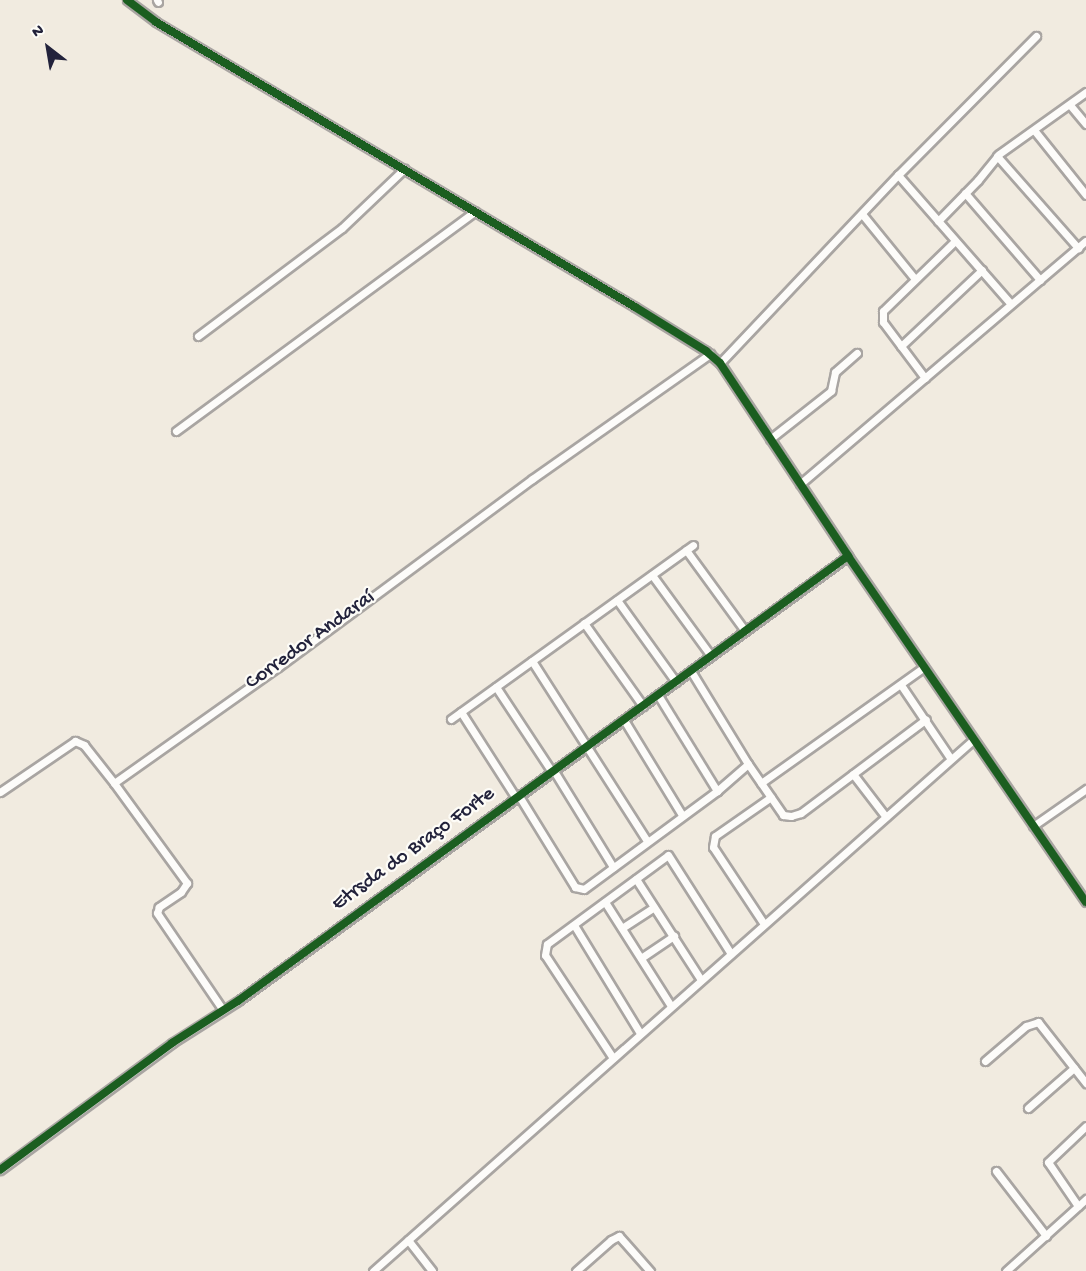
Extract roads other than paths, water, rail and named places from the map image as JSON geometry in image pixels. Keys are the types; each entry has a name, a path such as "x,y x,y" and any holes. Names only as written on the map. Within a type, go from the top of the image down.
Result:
{"street":[{"path":"127,0 156,22 475,211 710,354 720,363 848,556 1086,902"},
{"path":"720,363 898,175 1036,36"},
{"path":"938,221 997,156 1086,92"},
{"path":"1070,105 1086,124"},
{"path":"1034,130 1086,195"},
{"path":"800,484 1011,304 1083,246 997,156"},
{"path":"198,336 342,228 404,170"},
{"path":"898,175 1011,304"},
{"path":"965,193 1040,280"},
{"path":"176,431 475,211"},
{"path":"862,214 915,279"},
{"path":"925,378 883,322 883,311 955,241"},
{"path":"901,346 982,270"},
{"path":"770,439 831,391 836,372 857,353"},
{"name":"Corredor Andaraí","path":"114,783 710,354"},
{"path":"451,719 693,545"},
{"path":"686,550 745,632"},
{"name":"Etrsda do Braço Forte","path":"0,1170 172,1043 223,1010 848,556"},
{"path":"652,575 711,656"},
{"path":"617,600 676,682"},
{"path":"584,623 642,706"},
{"path":"532,661 647,841"},
{"path":"761,783 924,667"},
{"path":"691,671 748,764 783,815 791,816 801,813 926,719"},
{"path":"901,685 951,759"},
{"path":"496,687 553,771 613,867"},
{"path":"658,695 717,791"},
{"path":"461,712 575,886 584,889 717,791 748,764"},
{"path":"624,720 682,815"},
{"path":"373,1271 381,1268 408,1240 612,1058 973,740"},
{"path":"0,792 75,741 84,745 187,883 181,892 159,907 157,913 223,1010"},
{"path":"853,774 885,817"},
{"path":"1034,826 1086,789"},
{"path":"764,924 713,847 715,836 771,796"},
{"path":"612,1058 545,955 548,945 668,855 731,954"},
{"path":"636,879 701,980"},
{"path":"605,902 672,1006"},
{"path":"622,928 654,907"},
{"path":"574,925 640,1034"},
{"path":"640,958 674,936"},
{"path":"985,1061 1035,1021 1046,1029 1086,1083"},
{"path":"1028,1108 1074,1068"},
{"path":"1006,1271 1083,1204 1048,1162 1086,1126"},
{"path":"996,1171 1046,1236"},
{"path":"576,1271 616,1236 622,1238 648,1270"},
{"path":"408,1240 432,1271"}]}
